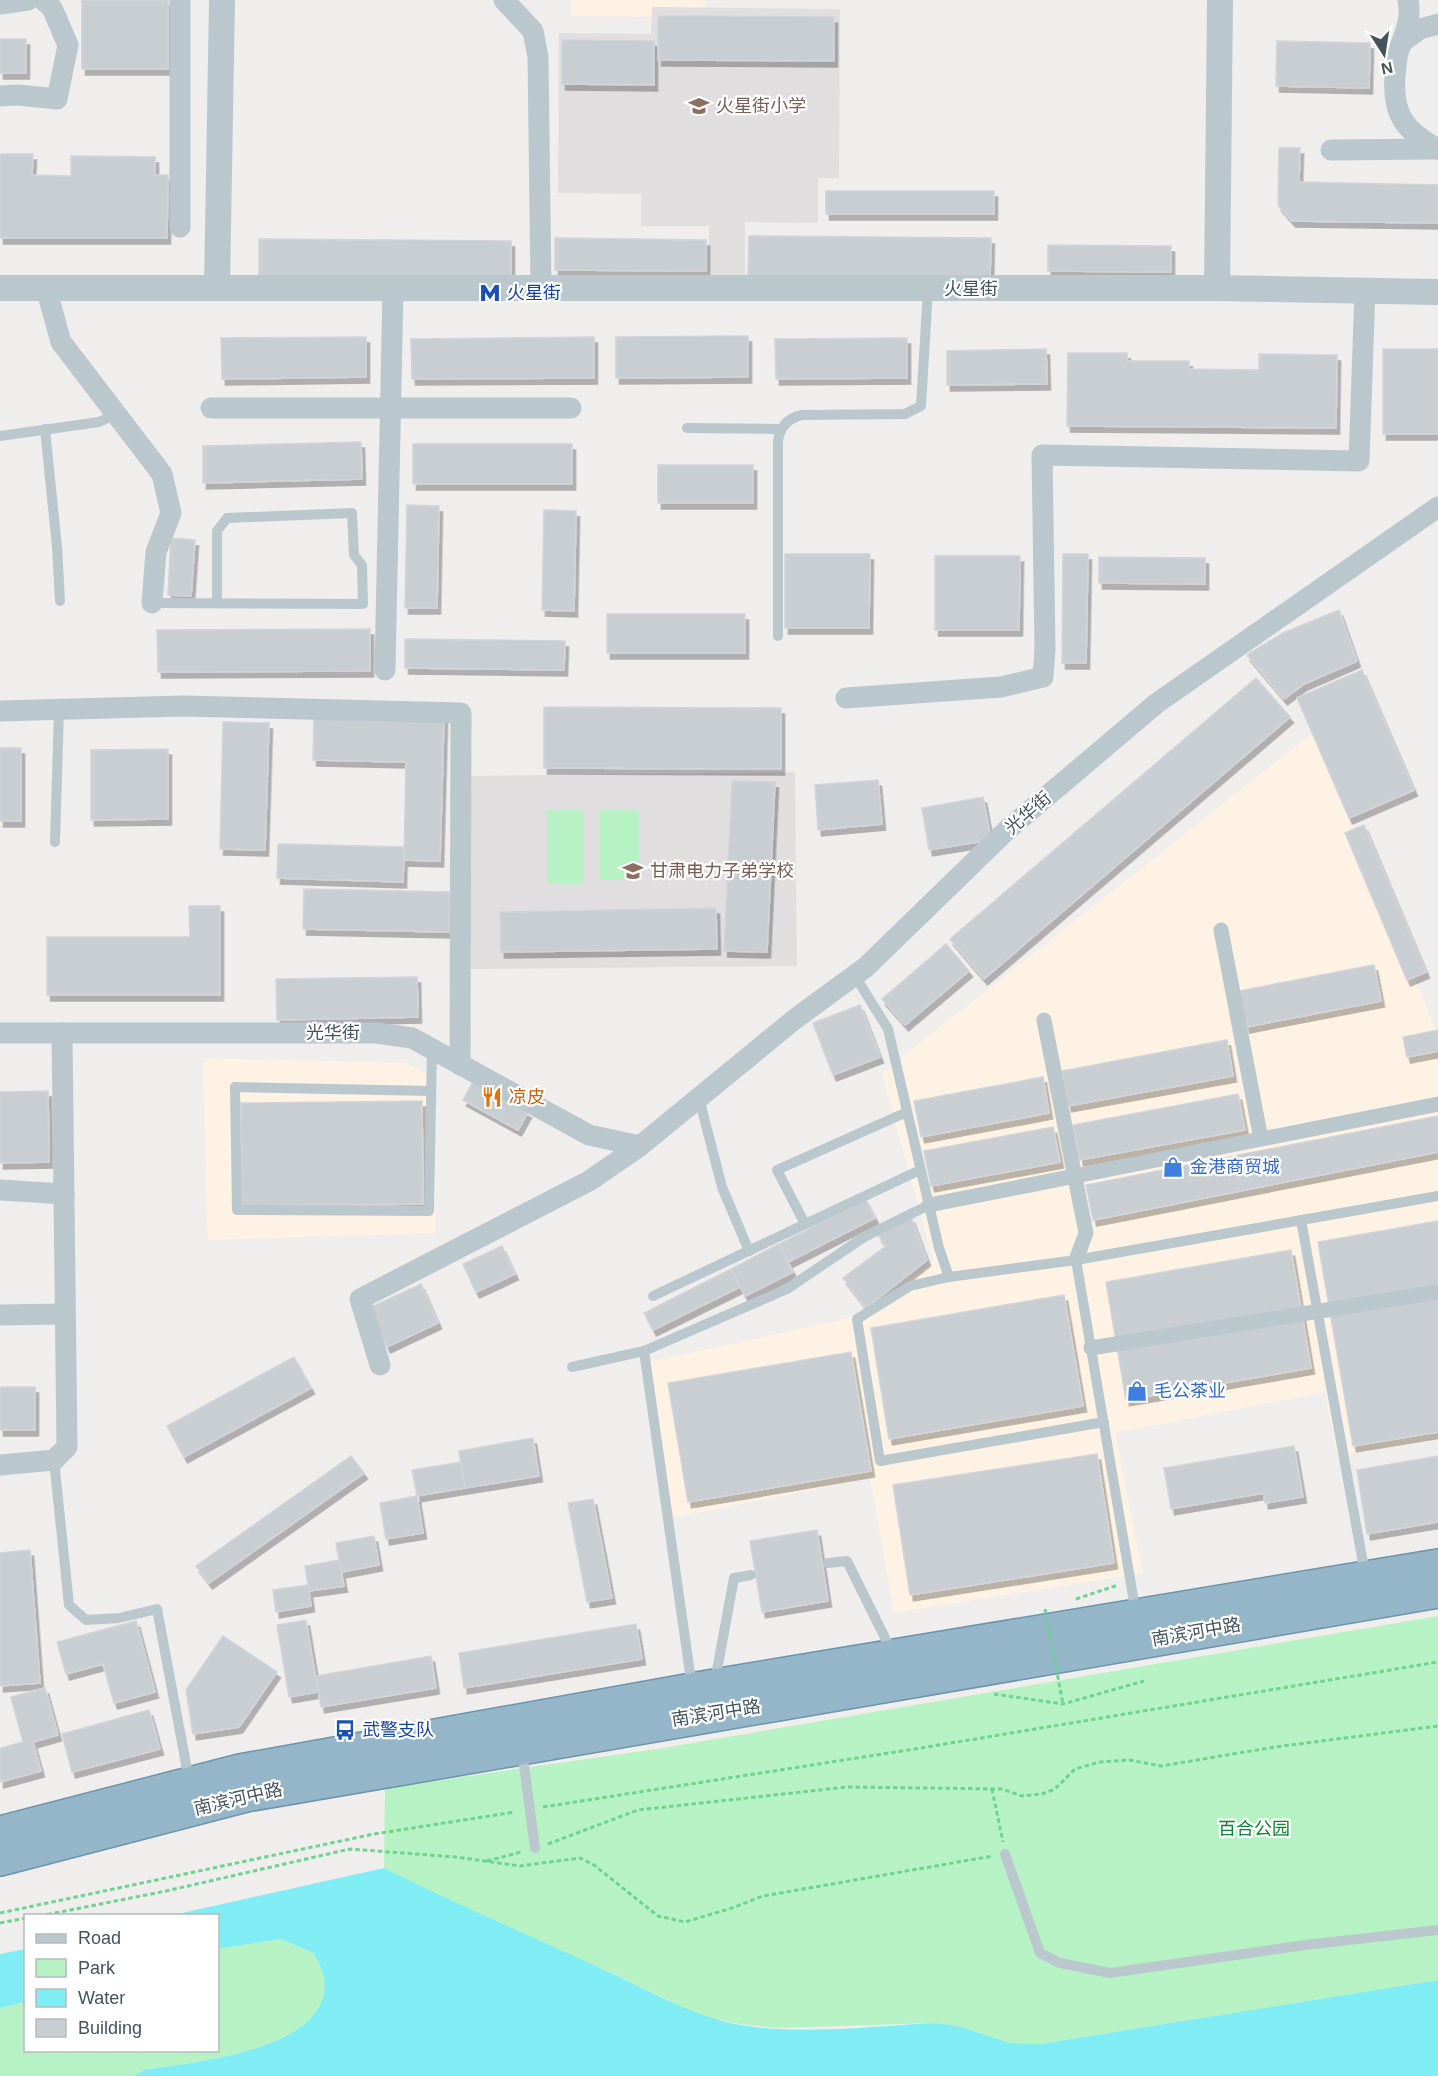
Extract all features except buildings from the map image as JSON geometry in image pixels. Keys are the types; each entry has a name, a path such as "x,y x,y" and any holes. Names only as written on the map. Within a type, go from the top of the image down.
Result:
{"highway":[{"name":"南滨河中路","path":"0,1859 246,1795 522,1747 710,1698 895,1658 1438,1566"},
{"name":"南滨河中路","path":"0,1833 240,1770 1438,1591"}],"street":[{"path":"0,4 28,0"},
{"path":"0,96 57,99 68,45 52,8 43,0"},
{"path":"180,0 180,226"},
{"path":"218,288 222,0"},
{"path":"504,0 533,31 538,57 541,290"},
{"path":"1217,288 1220,0"},
{"path":"1408,0 1411,14 1397,56 1395,103 1400,118 1409,130 1438,149"},
{"path":"1402,42 1420,29 1438,24"},
{"path":"1331,150 1438,149"},
{"name":"火星街","path":"0,288 541,290 1217,288 1438,292"},
{"path":"46,288 61,342 162,474 171,513 156,552 152,603"},
{"path":"385,670 393,289"},
{"path":"846,698 1001,687 1043,677 1045,650 1042,455 1359,461 1365,289"},
{"path":"211,408 571,408"},
{"name":"光华街","path":"380,1365 360,1299 589,1181 640,1146 795,1019 855,976 1006,830 1157,703 1438,507"},
{"path":"0,711 182,706 461,713 460,1065"},
{"path":"1221,930 1261,1139"},
{"path":"1044,1020 1086,1233 1076,1260"},
{"name":"光华街","path":"0,1033 376,1033 412,1038 589,1135 640,1146"},
{"path":"0,1465 54,1460 67,1447 63,1033"},
{"path":"929,1205 1438,1104"},
{"path":"0,1190 64,1194"},
{"path":"1091,1348 1438,1292"},
{"path":"0,1315 66,1314"}],"lane":[{"path":"778,636 778,441 781,429 790,420 802,415 905,414 921,406 928,289"},
{"path":"0,435 99,422 116,414"},
{"path":"45,429 60,601"},
{"path":"687,429 781,429"},
{"path":"152,603 363,604 362,565 354,555 352,513 227,518 217,531 217,603"},
{"path":"55,842 59,710"},
{"path":"855,976 888,1029 939,1248 949,1277"},
{"path":"431,1092 235,1087 237,1210 429,1211 432,1049"},
{"path":"699,1098 722,1187 749,1251"},
{"path":"805,1224 777,1170 907,1112"},
{"path":"653,1296 920,1170"},
{"path":"1104,1422 880,1461 857,1319 910,1286 949,1277 1076,1260 1438,1196"},
{"path":"572,1367 644,1351 787,1289 864,1237 929,1205"},
{"path":"1301,1220 1366,1578"},
{"path":"1076,1260 1137,1617"},
{"path":"644,1351 710,1698"},
{"path":"54,1460 69,1605 86,1620 119,1618 157,1609 190,1783"},
{"path":"828,1563 847,1561 895,1658"},
{"path":"710,1698 734,1578 751,1575"},
{"path":"522,1747 535,1848"},
{"path":"1005,1854 1040,1953 1060,1963 1110,1973 1305,1945 1438,1930"}],"path":[{"path":"1066,1602 1130,1581"},
{"path":"1056,1606 1045,1609 1063,1704"},
{"path":"0,1913 374,1834 921,1748 1438,1662"},
{"path":"992,1694 1063,1704 1144,1681"},
{"path":"485,1862 558,1842 638,1810 847,1787 993,1789 1022,1796 1042,1794 1055,1789 1075,1769 1100,1762 1129,1760 1161,1766 1275,1747 1438,1726"},
{"path":"50,1914 350,1850 520,1866 580,1858 594,1865 658,1916 685,1922 763,1896 1005,1854 993,1789"},
{"path":"0,1923 24,1918"}],"shaded area":[{"path":"571,0 705,0 705,17 571,16"},
{"name":"火星街小学","path":"652,7 840,9 839,178 818,178 818,223 745,222 745,281 709,281 709,226 641,226 641,194 558,193 559,33 651,34"},
{"name":"金港商贸城","path":"1315,731 1438,1036 1438,1440 1337,1456 1325,1392 1115,1433 1143,1573 894,1613 870,1478 662,1520 650,1362 867,1314 933,1261 882,1073"},
{"name":"甘肃电力子弟学校","path":"795,772 797,966 470,969 469,776"},
{"path":"203,1058 406,1063 436,1079 435,1233 208,1240"}],"green space":[{"path":"547,810 584,810 584,883 547,883"},
{"path":"600,810 639,810 639,880 600,880"},
{"name":"百合公园","path":"1438,1616 1438,1980 1040,2044 1010,2043 958,2026 936,2023 779,2028 739,2024 698,2015 614,1974 485,1918 384,1868 385,1788 657,1749"},
{"path":"280,1939 314,1953 324,1978 321,2003 307,2022 284,2037 225,2057 144,2070 133,2076 0,2076 0,2008 24,2002 24,2052 219,2052 219,1949"}],"water":[{"path":"384,1868 689,2010 720,2020 759,2028 809,2030 936,2023 958,2026 1010,2043 1040,2044 1438,1980 1438,2076 133,2076 144,2070 225,2057 256,2048 284,2037 307,2022 321,2003 324,1978 314,1953 280,1939 219,1949 219,1914 177,1914"},
{"path":"24,1949 24,2002 0,2008 0,1954"}],"place":[{"name":"火星街小学","path":"699,106"},
{"name":"火星街","path":"490,293"},
{"name":"甘肃电力子弟学校","path":"633,871"},
{"name":"凉皮","path":"492,1097"},
{"name":"金港商贸城","path":"1173,1167"},
{"name":"毛公茶业","path":"1137,1391"},
{"name":"武警支队","path":"345,1730"}]}
